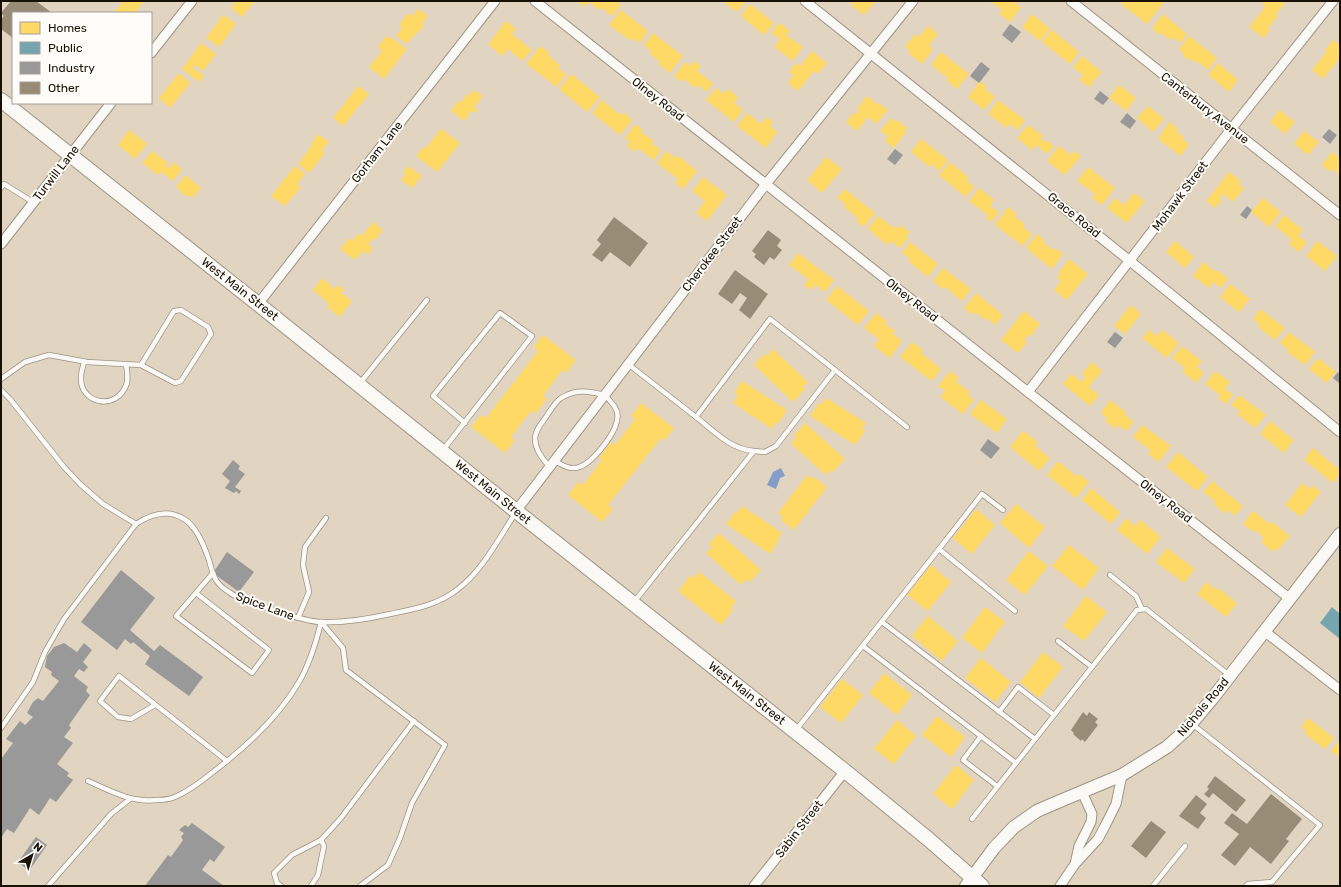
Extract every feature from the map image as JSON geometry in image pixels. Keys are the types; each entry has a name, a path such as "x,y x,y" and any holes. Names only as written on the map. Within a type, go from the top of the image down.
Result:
{"main road":[{"name":"West Main Street","path":"1,100 359,384 516,511 845,771 928,838 974,883"}],"street":[{"path":"152,52 192,1"},
{"name":"Gorham Lane","path":"258,304 495,1"},
{"name":"Olney Road","path":"535,1 1289,598"},
{"name":"Grace Road","path":"805,1 1130,261 1340,432"},
{"name":"Cherokee Street","path":"516,511 766,184 872,54 913,1"},
{"name":"Canterbury Avenue","path":"1070,1 1340,215"},
{"name":"Mohawk Street","path":"1028,392 1232,128 1333,1"},
{"name":"Turwill Lane","path":"1,244 110,104"},
{"name":"Nichols Road","path":"974,883 987,857 1003,838 1020,822 1037,811 1122,775 1167,747 1192,724 1340,534"},
{"path":"1264,631 1340,690"},
{"name":"Sabin Street","path":"754,886 845,771"},
{"path":"1060,886 1075,864 1098,839 1116,804 1122,775"},
{"path":"1075,864 1079,846 1091,822 1092,814 1082,792"}],"lane":[{"path":"1,188 4,184 33,202"},
{"path":"359,384 427,300"},
{"path":"1,379 25,362 49,355 84,362 141,365 175,383 181,382 211,334 208,327 181,310 174,310 141,365"},
{"path":"442,452 532,336 500,312 433,396 464,423"},
{"path":"696,417 770,319 907,427"},
{"path":"84,362 80,378 84,390 93,400 108,402 119,396 127,382 126,364"},
{"path":"628,364 729,443 743,450 765,452 776,446 835,370"},
{"path":"1,390 10,399 64,467 80,484 103,504 136,524 64,619 45,652 33,682 1,728"},
{"path":"585,390 605,395 617,407 618,419 613,432 593,458 581,467 575,468 552,464 543,460 537,450 535,440 537,430 550,410 560,399 573,393 585,390"},
{"path":"633,603 754,451"},
{"path":"795,731 982,494 1002,510"},
{"name":"Spice Lane","path":"136,524 155,514 166,513 184,518 191,524 197,533 213,573 217,581 223,587 235,596 254,604 298,618 321,622 356,620 375,617 424,607 442,600 458,589 480,566 516,511"},
{"path":"298,618 309,592 303,565 305,547 326,518"},
{"path":"939,549 1015,611"},
{"path":"196,593 269,650 252,673 176,616 213,573"},
{"path":"1110,575 1136,596 1142,609"},
{"path":"972,818 1137,610 1146,609 1230,676"},
{"path":"321,622 343,648 346,670 445,745 412,803 400,838 388,865 360,886"},
{"path":"88,781 130,799 156,800 175,797 201,781 227,761 264,728 290,696 308,664 316,645 321,622"},
{"path":"882,622 1034,739"},
{"path":"1058,641 1092,667"},
{"path":"863,646 1016,763"},
{"path":"156,705 131,719 118,717 100,701 119,676 156,705 227,761"},
{"path":"999,712 1018,687 1054,715"},
{"path":"281,886 277,883 274,873 292,855 321,840 341,818 414,721"},
{"path":"1192,724 1320,825 1272,882 1248,884 1246,886"},
{"path":"981,736 963,760 997,786"},
{"path":"48,886 111,814 130,799"},
{"path":"311,886 318,875 324,846 321,840"},
{"path":"1153,886 1185,846"}],"water":[{"path":"781,468 785,476 780,478 776,489 767,485 773,472"}],"building: Homes":[{"path":"123,1 144,1 136,12 115,12"},
{"path":"236,1 255,1 242,17 231,8"},
{"path":"577,1 615,1 621,5 612,16 601,8 599,10 588,2 584,7"},
{"path":"722,1 746,1 737,12"},
{"path":"854,1 876,1 864,15 851,5"},
{"path":"990,1 1013,1 1021,7 1010,22 999,14 1002,10"},
{"path":"1124,1 1164,2 1147,24 1121,4"},
{"path":"1265,1 1282,1 1285,3 1276,14 1278,16 1268,28 1270,30 1264,38 1249,27 1265,7 1262,5"},
{"path":"750,4 774,23 764,35 741,16"},
{"path":"418,9 428,16 418,33 417,32 407,44 396,36 402,28 399,25 408,13 412,16"},
{"path":"621,10 648,31 640,43 633,38 631,41 609,25"},
{"path":"1032,14 1050,29 1040,41 1022,27"},
{"path":"1163,14 1187,34 1180,43 1173,37 1170,40 1161,33 1160,35 1152,28"},
{"path":"223,15 236,24 219,47 206,38"},
{"path":"506,21 516,29 512,34 532,50 522,61 508,49 502,56 488,44"},
{"path":"779,23 790,31 786,35 803,47 793,61 774,47 780,39 771,33"},
{"path":"928,26 938,34 929,46 933,49 922,64 908,53 910,51 905,47 915,34 919,37"},
{"path":"1052,30 1079,52 1070,64 1042,42"},
{"path":"653,33 683,56 670,73 658,64 660,62 650,54 651,51 644,45"},
{"path":"386,36 390,39 391,37 407,49 384,79 369,67 382,51 378,47"},
{"path":"1189,36 1217,58 1208,70 1197,61 1196,63 1189,58 1188,60 1183,56 1184,54 1179,49"},
{"path":"1333,40 1340,45 1340,58 1323,79 1312,70 1327,51 1325,50"},
{"path":"201,43 216,54 203,71 195,65 193,68 204,76 199,82 182,69"},
{"path":"540,46 550,53 548,55 560,65 558,68 566,74 557,87 526,64"},
{"path":"812,51 827,63 818,74 814,71 798,91 788,83 794,75 789,72 796,63 800,66"},
{"path":"941,52 969,74 957,89 946,80 948,78 931,65"},
{"path":"1082,56 1102,72 1089,87 1079,80 1083,75 1073,67"},
{"path":"694,61 701,66 697,71 713,83 707,92 698,85 695,88 684,79 681,82 674,76 685,62 690,66"},
{"path":"1218,63 1238,80 1229,92 1208,75"},
{"path":"179,73 190,83 170,108 159,98"},
{"path":"571,74 600,97 587,112 559,89"},
{"path":"980,81 987,87 985,89 995,97 984,110 968,97"},
{"path":"1119,85 1136,98 1126,111 1109,98"},
{"path":"358,86 369,94 343,126 333,118"},
{"path":"716,88 724,94 728,89 738,97 734,103 743,110 734,122 706,100"},
{"path":"474,90 483,96 474,107 478,110 476,113 472,110 464,121 451,111 458,101 461,102 468,93 470,95"},
{"path":"867,96 888,110 876,124 868,117 857,131 846,122 853,113 855,115 859,111 857,109"},
{"path":"602,100 620,115 623,112 632,120 620,135 592,113"},
{"path":"998,100 1025,120 1018,130 1010,124 1007,128 988,114"},
{"path":"1148,106 1164,119 1153,132 1137,118"},
{"path":"1279,110 1295,122 1285,134 1270,122"},
{"path":"747,113 761,124 767,117 773,122 770,126 777,132 766,148 737,126"},
{"path":"891,118 895,122 897,120 907,128 905,131 906,132 894,148 885,141 888,136 880,131"},
{"path":"1169,122 1178,129 1176,131 1184,137 1182,139 1189,144 1181,156 1158,139"},
{"path":"635,124 643,130 641,132 654,141 652,144 661,150 654,160 638,148 635,152 627,146 630,142 625,138"},
{"path":"1028,125 1043,136 1041,139 1045,142 1047,140 1054,146 1047,154 1036,145 1032,150 1017,138"},
{"path":"441,129 460,143 437,172 416,156 423,147 425,149"},
{"path":"129,130 147,144 135,159 118,145"},
{"path":"1304,131 1319,142 1308,155 1294,144"},
{"path":"318,134 329,142 322,150 325,153 309,173 298,164"},
{"path":"921,139 948,160 939,171 931,164 929,167 911,152"},
{"path":"1059,146 1071,155 1074,151 1081,156 1065,175 1047,161"},
{"path":"152,151 168,163 166,166 169,168 174,162 182,169 173,181 161,172 158,175 142,163"},
{"path":"666,151 675,158 677,155 697,171 683,189 675,183 678,179 657,163"},
{"path":"1332,152 1340,158 1340,175 1332,169 1330,172 1322,165"},
{"path":"826,157 842,169 822,193 807,180"},
{"path":"950,162 968,177 966,180 974,187 966,197 939,175"},
{"path":"295,166 305,174 297,184 301,187 285,206 271,196"},
{"path":"408,166 422,176 412,188 401,180 405,175 403,173"},
{"path":"1088,167 1115,188 1102,205 1092,198 1095,194 1077,181"},
{"path":"1229,172 1241,181 1239,185 1244,188 1233,202 1223,194 1220,198 1222,200 1215,208 1206,201"},
{"path":"185,175 201,188 192,198 189,195 187,197 176,187"},
{"path":"703,177 727,195 707,221 696,213 705,201 692,191"},
{"path":"979,188 994,200 990,206 999,212 992,222 986,218 988,215 969,201"},
{"path":"845,189 875,213 864,227 856,221 858,218 844,207 846,205 837,198"},
{"path":"1134,193 1145,201 1127,223 1107,208 1115,198 1124,205"},
{"path":"1263,198 1281,212 1269,227 1251,212"},
{"path":"1008,207 1017,214 1015,217 1025,224 1023,227 1032,234 1023,246 995,225"},
{"path":"1284,215 1303,230 1298,236 1307,242 1299,252 1289,244 1292,240 1275,226"},
{"path":"878,216 894,228 895,226 897,229 900,225 910,232 906,236 908,238 900,248 891,241 887,245 868,229"},
{"path":"373,222 383,230 375,240 373,239 368,244 373,248 368,255 363,251 355,260 340,249 349,238 352,241 359,233 362,236"},
{"path":"1037,234 1044,240 1043,242 1053,250 1055,248 1063,254 1052,269 1026,248"},
{"path":"1175,241 1194,257 1185,268 1166,252"},
{"path":"1317,241 1337,256 1325,271 1306,256"},
{"path":"910,242 938,264 928,277 908,261 910,259 902,253"},
{"path":"798,253 834,280 825,292 815,285 811,290 804,285 808,279 789,265"},
{"path":"1069,259 1088,274 1067,300 1054,290 1061,281 1057,278 1060,273 1059,272"},
{"path":"1203,262 1216,272 1217,270 1228,279 1221,288 1213,282 1209,288 1193,276"},
{"path":"943,268 971,289 962,301 945,287 943,289 933,281"},
{"path":"322,278 335,289 338,285 344,290 341,293 352,301 340,317 327,307 329,304 313,290"},
{"path":"1230,284 1250,299 1239,312 1220,297"},
{"path":"837,286 869,311 858,325 826,300"},
{"path":"976,293 1003,315 995,325 987,318 985,320 975,312 973,315 964,308"},
{"path":"1131,305 1141,314 1125,334 1114,326"},
{"path":"1260,309 1285,328 1275,340 1258,327 1260,325 1253,319"},
{"path":"1024,311 1040,324 1031,336 1029,335 1024,340 1027,342 1018,353 1001,340"},
{"path":"876,313 887,321 885,324 895,331 893,334 902,341 890,358 874,346 879,339 864,328"},
{"path":"1149,330 1157,336 1162,330 1179,343 1167,358 1142,338"},
{"path":"1289,332 1315,352 1305,365 1287,352 1289,350 1280,343"},
{"path":"543,335 576,360 566,373 562,370 543,396 547,399 535,414 531,411 511,437 515,440 505,453 471,427 481,415 486,418 538,351 534,347"},
{"path":"912,342 923,350 921,353 941,369 932,381 900,357"},
{"path":"1182,346 1202,361 1197,367 1204,373 1196,383 1182,371 1185,368 1172,358"},
{"path":"773,349 808,382 803,387 805,389 793,402 754,365 764,354 767,356"},
{"path":"1318,358 1336,372 1327,383 1309,369"},
{"path":"1092,362 1102,371 1089,387 1099,395 1090,406 1063,384 1071,374 1082,382 1085,377 1082,374"},
{"path":"950,371 959,378 956,382 970,392 968,395 974,400 963,414 940,397 945,391 938,386"},
{"path":"1215,371 1230,382 1225,389 1233,395 1226,404 1218,398 1220,395 1205,384"},
{"path":"742,381 787,410 778,424 776,422 772,429 733,403 738,395 734,393"},
{"path":"1239,395 1266,415 1255,428 1237,414 1240,411 1231,405"},
{"path":"826,398 866,423 862,429 865,431 855,445 810,416 819,403 822,404"},
{"path":"981,400 1007,419 997,433 970,414"},
{"path":"1110,400 1127,413 1125,415 1134,422 1126,431 1118,425 1116,429 1105,421 1107,418 1101,413"},
{"path":"641,403 674,428 664,441 661,438 608,505 613,509 602,522 568,495 578,482 583,485 602,460 599,458 611,442 615,445 635,419 631,416"},
{"path":"1270,421 1294,440 1284,453 1260,434"},
{"path":"805,423 845,459 833,472 831,470 826,475 791,444 796,437 794,435"},
{"path":"1142,425 1171,446 1159,462 1148,454 1151,451 1133,437"},
{"path":"1023,431 1038,442 1035,446 1050,458 1039,471 1010,447"},
{"path":"1313,448 1340,470 1340,474 1333,483 1304,460"},
{"path":"1178,452 1208,477 1197,491 1166,467"},
{"path":"1058,461 1076,476 1079,474 1089,482 1076,498 1047,475"},
{"path":"807,475 813,479 814,477 827,487 794,530 781,520 783,517 778,513"},
{"path":"1212,481 1243,506 1235,516 1228,510 1225,514 1214,504 1215,501 1203,492"},
{"path":"1302,483 1309,489 1312,485 1321,492 1301,517 1285,505"},
{"path":"1091,488 1120,512 1111,524 1082,500"},
{"path":"1016,504 1045,527 1029,548 1000,523"},
{"path":"742,506 782,533 770,554 726,524 735,512 737,513"},
{"path":"976,509 995,525 972,554 953,538"},
{"path":"1253,511 1270,524 1272,522 1290,536 1278,550 1275,548 1273,552 1261,542 1264,538 1255,530 1254,532 1243,524"},
{"path":"1126,518 1135,526 1140,520 1161,537 1147,554 1117,530"},
{"path":"719,533 761,570 750,582 746,579 741,585 706,553 712,547 709,544"},
{"path":"1069,545 1099,568 1083,590 1052,566"},
{"path":"1167,548 1195,569 1184,583 1156,562"},
{"path":"1029,551 1048,566 1025,595 1006,580"},
{"path":"931,565 951,582 928,611 907,595"},
{"path":"699,572 736,601 731,608 733,610 721,625 678,591 691,575 694,578"},
{"path":"1206,582 1216,590 1218,588 1237,603 1226,617 1197,594"},
{"path":"1086,596 1107,612 1084,641 1063,626"},
{"path":"985,607 1005,622 982,653 962,638"},
{"path":"928,616 958,641 942,661 912,636"},
{"path":"1043,652 1063,667 1039,698 1020,682"},
{"path":"981,658 1011,682 995,702 965,678"},
{"path":"884,673 912,695 897,715 869,693"},
{"path":"842,679 863,695 841,723 820,707"},
{"path":"937,716 965,737 951,757 922,735"},
{"path":"1308,718 1334,738 1325,749 1304,733 1306,731 1301,727"},
{"path":"897,720 916,736 894,764 874,749"},
{"path":"1338,742 1340,743 1340,758 1331,751"},
{"path":"956,765 974,780 952,809 933,794"}],"building: Public":[{"path":"1332,607 1340,614 1340,639 1320,623"}],"building: Industry":[{"path":"1010,24 1021,32 1012,43 1002,35"},
{"path":"981,62 990,69 979,83 970,76"},
{"path":"1100,91 1109,98 1103,105 1094,99"},
{"path":"1127,113 1136,121 1130,129 1120,122"},
{"path":"1329,129 1337,135 1330,144 1322,137"},
{"path":"895,149 903,155 895,165 887,159"},
{"path":"1247,206 1252,210 1246,219 1240,215"},
{"path":"1115,332 1123,338 1115,348 1107,342"},
{"path":"1338,372 1340,374 1339,383 1333,378"},
{"path":"988,439 1000,448 991,459 980,450"},
{"path":"233,460 240,466 238,469 245,474 235,487 241,491 239,494 236,491 234,493 225,488 230,481 222,474"},
{"path":"227,552 254,572 239,592 213,573"},
{"path":"121,570 155,598 130,630 154,651 160,645 203,677 189,696 145,664 150,656 133,642 131,644 125,639 117,650 81,622"},
{"path":"64,643 77,652 84,643 92,650 83,662 88,667 84,672 79,669 74,676 88,687 86,691 90,695 69,725 71,728 64,737 73,743 57,764 69,773 67,776 73,780 56,802 50,798 39,815 30,808 14,833 7,829 1,838 1,759 13,743 6,739 20,721 25,725 33,717 27,713 33,702 38,698 43,701 59,681 51,675 52,672 45,667 47,656 54,647"},
{"path":"192,823 225,847 214,862 210,859 202,870 224,886 145,886 168,855 171,857 183,840 181,837 184,833 179,830 185,825 188,827"},
{"path":"36,837 47,845 29,871 18,862"}],"building: Other":[{"path":"11,1 36,1 51,12 12,12 12,37 1,29 1,17 2,18 4,16 1,13"},
{"path":"614,217 648,243 630,267 610,252 602,262 592,255 601,244 597,240"},
{"path":"768,230 781,240 777,246 782,250 774,260 770,257 764,265 754,257 756,254 752,251"},
{"path":"735,270 768,294 750,319 739,310 747,298 740,293 732,304 718,294"},
{"path":"1083,712 1087,716 1089,712 1098,719 1095,722 1098,725 1085,742 1082,739 1081,741 1073,734 1074,733 1071,730"},
{"path":"1215,776 1246,800 1236,812 1213,793 1209,798 1204,794 1209,789 1207,787"},
{"path":"1271,794 1302,819 1286,839 1289,841 1271,864 1250,847 1235,866 1221,855 1239,834 1224,823 1232,813 1247,824"},
{"path":"1196,795 1207,804 1200,813 1206,818 1198,829 1179,816"},
{"path":"1151,821 1166,832 1146,858 1131,846"}]}
